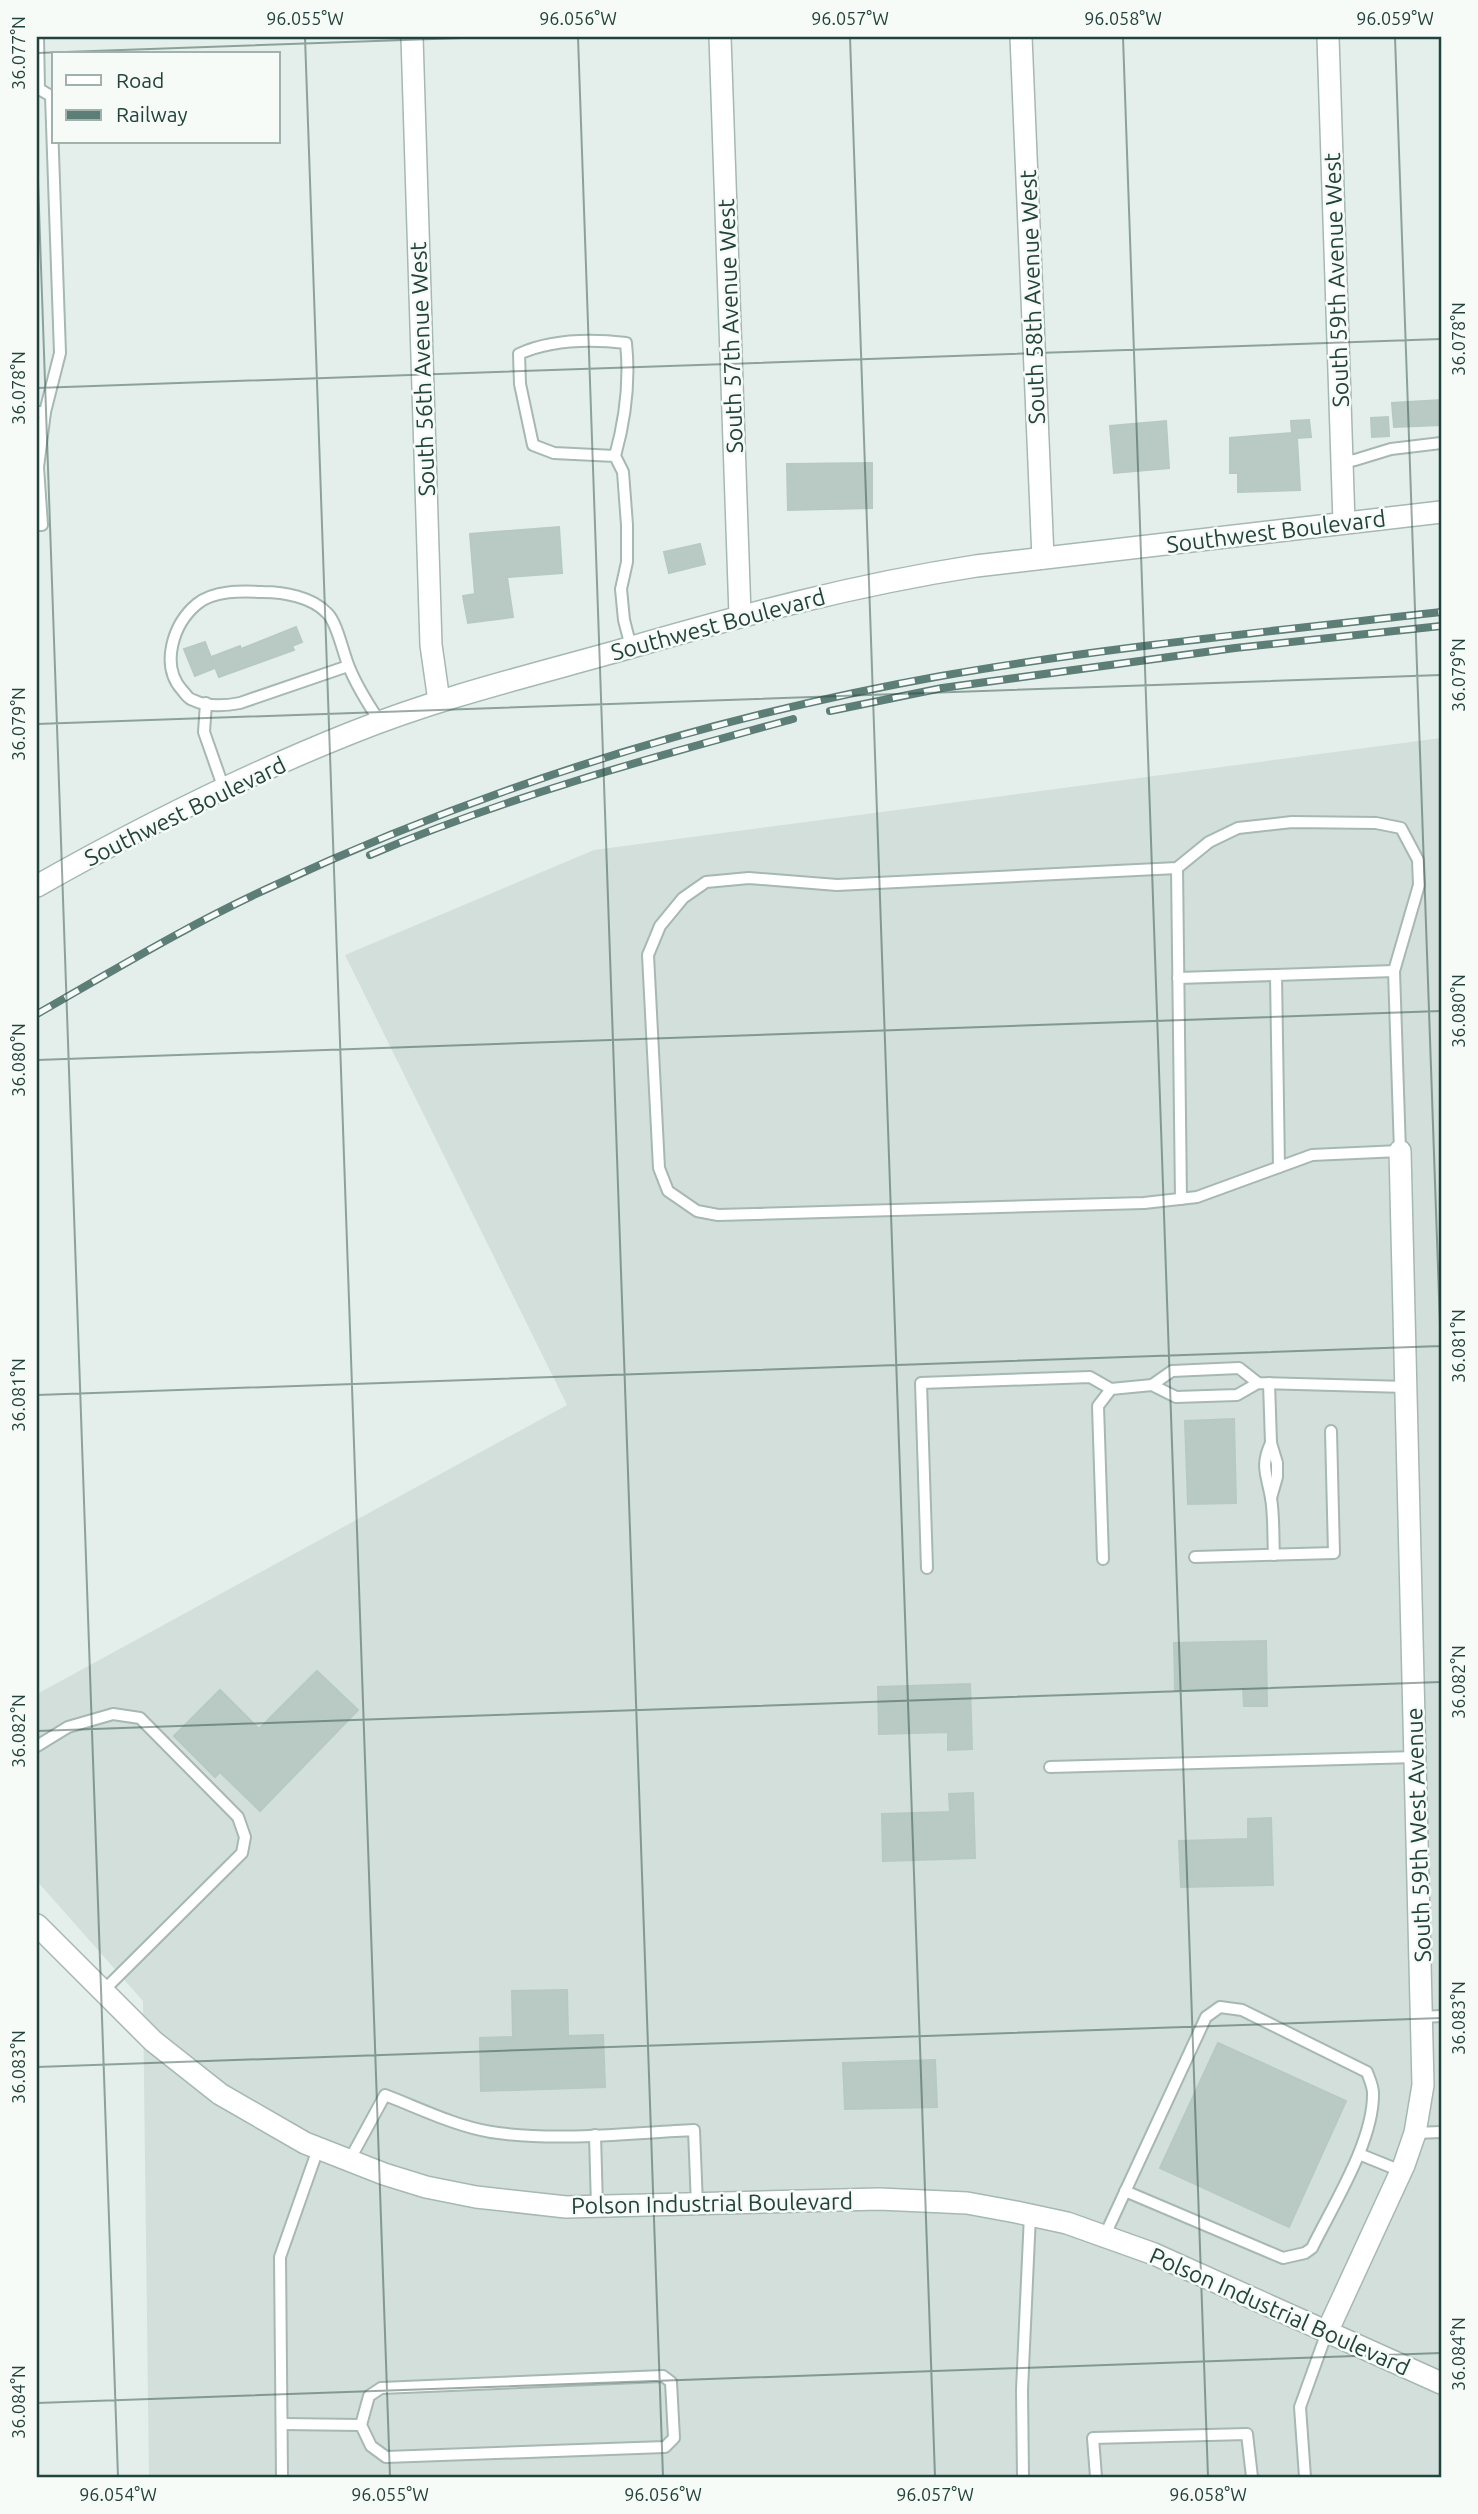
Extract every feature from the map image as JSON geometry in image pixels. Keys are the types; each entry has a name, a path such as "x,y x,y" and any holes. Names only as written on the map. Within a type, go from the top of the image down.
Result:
{"street":[{"name":"South 56th Avenue West","path":"412,37 431,645 439,701"},
{"name":"South 57th Avenue West","path":"720,37 740,615"},
{"name":"South 58th Avenue West","path":"1021,37 1043,558"},
{"name":"South 59th Avenue West","path":"1328,37 1344,523"},
{"name":"Southwest Boulevard","path":"37,886 172,813 306,752 380,722 439,701 740,615 900,578 1043,558 1441,512"},
{"name":"South 59th West Avenue","path":"1327,2332 1401,2171 1415,2133 1432,2016 1416,1758 1400,1151"},
{"name":"Polson Industrial Boulevard","path":"37,1925 153,2041 220,2094 318,2149 349,2162 426,2187 515,2203 597,2207 926,2200 967,2203 1030,2215 1105,2235 1154,2254 1441,2383"}],"lane":[{"path":"38,37 38,89 51,96 52,125"},
{"path":"37,525 42,525 38,467 41,412 60,353 53,144"},
{"path":"615,456 554,453 533,445 520,384 519,354 539,345 602,340 626,343 628,360 623,427 615,456 623,472 628,525 627,562 621,589 624,620 631,647"},
{"path":"1342,462 1391,449 1441,443"},
{"path":"348,666 240,703 223,706 191,700 175,682 171,653 183,621 197,604 215,595 239,591 270,592 309,600 330,614 348,666 380,722"},
{"path":"206,703 204,732 224,789"},
{"path":"1292,822 1376,823 1401,828 1418,860 1419,884 1394,971 1400,1151 1312,1155 1196,1198 1144,1203 718,1216 697,1210 668,1191 659,1168 648,956 660,926 683,898 706,882 749,878 837,885 1177,868 1209,842 1238,828 1292,822"},
{"path":"1177,868 1181,1199"},
{"path":"1178,978 1394,971"},
{"path":"1276,975 1279,1167"},
{"path":"927,1568 921,1383 1090,1377 1111,1389 1152,1385 1172,1371 1202,1368 1239,1367 1263,1383 1270,1443 1264,1457 1265,1477 1271,1498 1274,1555"},
{"path":"1152,1385 1176,1396 1237,1395 1263,1383 1406,1387"},
{"path":"1103,1559 1098,1406 1111,1389"},
{"path":"1195,1557 1334,1553 1331,1431"},
{"path":"37,1746 68,1727 113,1714 140,1718 238,1817 245,1837 242,1853 102,1992"},
{"path":"1050,1767 1416,1758"},
{"path":"1105,2235 1125,2191 1206,2017 1220,2007 1242,2010 1367,2072 1374,2090 1359,2154 1312,2248 1305,2253 1283,2258 1125,2191"},
{"path":"349,2162 385,2095 490,2132 595,2135 694,2130 697,2205"},
{"path":"1415,2133 1441,2132"},
{"path":"595,2135 597,2207"},
{"path":"282,2477 280,2257 318,2149"},
{"path":"1359,2154 1401,2171"},
{"path":"1023,2477 1021,2390 1030,2215"},
{"path":"1305,2477 1300,2407 1327,2332"},
{"path":"663,2376 671,2382 674,2438 665,2447 386,2457 371,2446 361,2425 369,2396 381,2388 663,2376"},
{"path":"282,2424 361,2425"},
{"path":"1096,2477 1093,2438 1247,2434 1252,2477"}],"shaded area":[{"path":"1441,738 1441,2477 149,2477 143,2001 37,1881 37,1694 567,1405 345,955 594,850"}],"building":[{"path":"1441,400 1441,425 1394,427 1392,403"},
{"path":"1388,417 1389,436 1372,437 1371,418"},
{"path":"1309,420 1311,437 1297,438 1300,490 1238,492 1238,473 1230,473 1230,438 1292,433 1291,421"},
{"path":"1166,421 1169,468 1114,473 1110,426"},
{"path":"872,463 872,508 788,510 787,464"},
{"path":"559,527 562,573 507,577 513,617 468,623 463,596 475,594 470,534"},
{"path":"700,544 705,564 669,573 664,552"},
{"path":"296,627 302,642 292,646 294,650 219,677 211,657 240,646 241,649"},
{"path":"205,642 215,668 195,676 184,649"},
{"path":"1234,1419 1236,1503 1188,1504 1185,1421"},
{"path":"1266,1641 1267,1706 1244,1706 1243,1688 1175,1690 1174,1643"},
{"path":"317,1671 358,1710 260,1811 220,1772 215,1777 174,1736 220,1690 259,1729"},
{"path":"970,1684 972,1749 948,1750 948,1732 879,1734 878,1687"},
{"path":"973,1793 975,1858 883,1861 882,1814 950,1812 949,1794"},
{"path":"1271,1818 1273,1885 1181,1887 1179,1841 1248,1839 1248,1819"},
{"path":"567,1990 568,2036 603,2035 605,2087 481,2091 480,2038 513,2037 512,1991"},
{"path":"1218,2043 1346,2101 1289,2227 1160,2168"},
{"path":"935,2060 937,2107 845,2109 843,2063"}],"railway":[{"path":"37,1014 211,916 351,851 516,788 684,735 769,712 941,676 1066,656 1441,612"},
{"path":"830,711 942,688 1235,648 1441,626"},
{"path":"370,855 526,797 793,719"}]}
